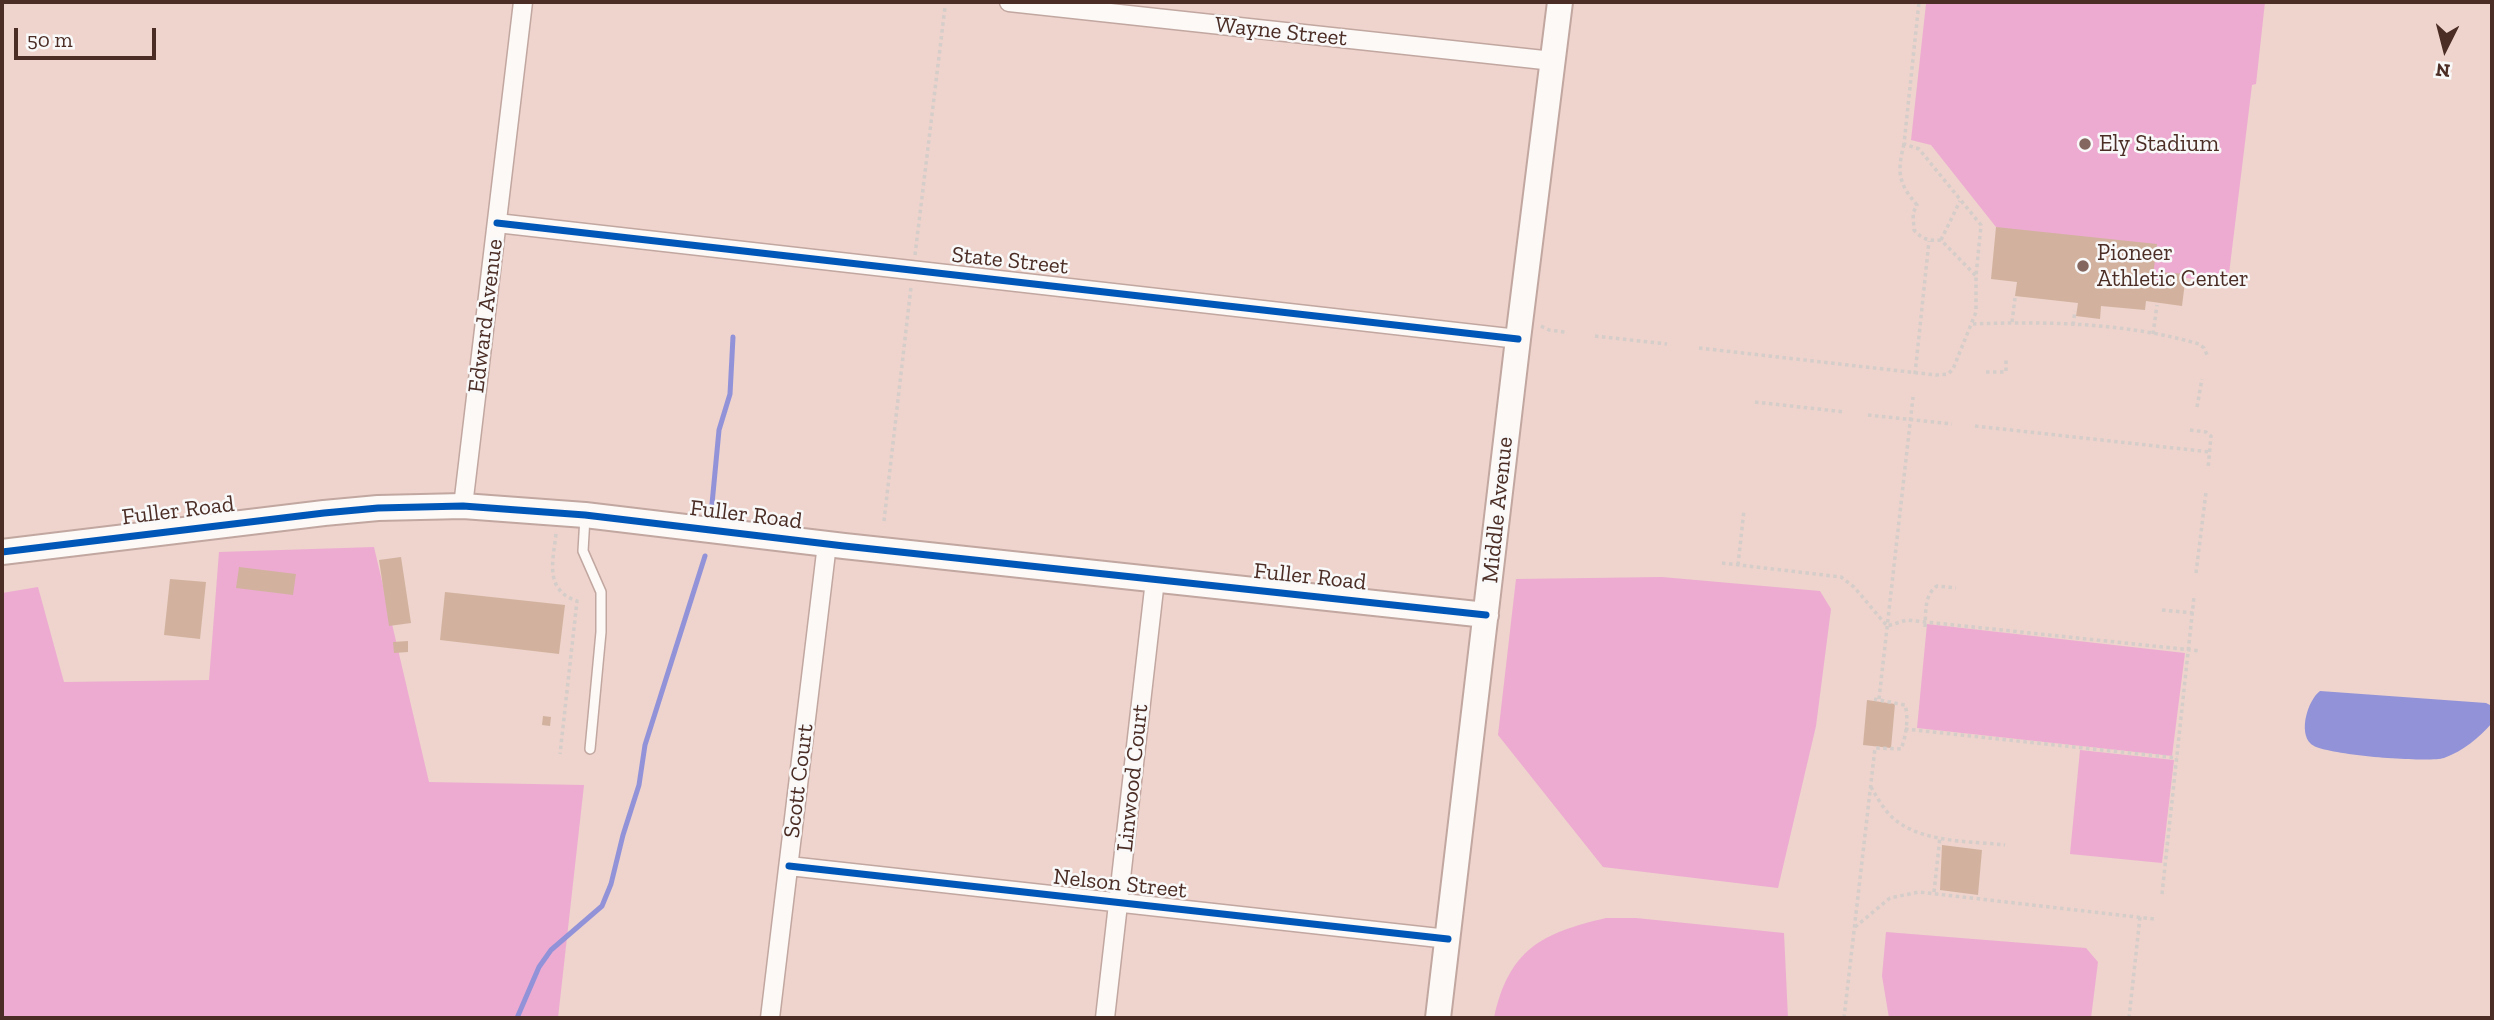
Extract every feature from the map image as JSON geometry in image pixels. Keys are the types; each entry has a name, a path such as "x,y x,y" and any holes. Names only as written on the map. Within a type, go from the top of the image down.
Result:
{"street":[{"name":"Edward Avenue","path":"463,506 523,2"},
{"name":"Wayne Street","path":"1009,2 1553,61"},
{"name":"Middle Avenue","path":"1438,1018 1560,2"},
{"name":"State Street","path":"497,223 1518,339"},
{"name":"Fuller Road","path":"2,552 324,513 378,508 463,506 585,515 827,544 1486,615"},
{"name":"Scott Court","path":"770,1018 827,544"},
{"name":"Linwood Court","path":"1105,1018 1155,580"},
{"name":"Nelson Street","path":"789,866 1448,939"}],"lane":[{"path":"585,515 583,551 601,592 601,632 590,749"}],"path":[{"path":"1919,2 1899,173 1903,185 1917,205 1913,213 1914,230 1929,241 1941,240"},
{"path":"915,257 945,7"},
{"path":"1699,348 1915,373 1942,375 1954,369 1975,319 1981,225 1919,149 1904,144"},
{"path":"1941,240 1961,200"},
{"path":"1941,240 1976,276"},
{"path":"1915,373 1929,241"},
{"path":"884,522 912,282"},
{"path":"2012,322 2015,298"},
{"path":"2153,334 2157,305"},
{"path":"2073,325 2075,311"},
{"path":"1538,322 1549,330 1565,332"},
{"path":"1973,324 2012,322 2073,325 2153,334 2199,344 2207,355"},
{"path":"1595,336 1667,344"},
{"path":"1986,372 2006,372 2006,357"},
{"path":"2197,407 2202,379"},
{"path":"1844,1018 1875,748 1901,749 1905,729 1905,705 1877,699 1913,397"},
{"path":"1755,402 1845,412"},
{"path":"1868,415 1952,424"},
{"path":"1975,426 2210,452"},
{"path":"2190,430 2206,432 2211,436 2208,469"},
{"path":"2196,573 2206,492"},
{"path":"1738,565 1744,510"},
{"path":"556,534 552,570 554,582 567,598 577,601 560,754"},
{"path":"1722,563 1841,577 1861,595 1887,626"},
{"path":"1925,625 1928,595 1932,589 1937,586 1956,587"},
{"path":"2162,894 2194,597"},
{"path":"2162,610 2193,613"},
{"path":"1887,626 1908,620 1925,625 2202,652"},
{"path":"1905,729 2177,758"},
{"path":"1870,787 1897,822 1928,836 2005,845"},
{"path":"1934,892 1940,837"},
{"path":"1854,927 1890,898 1934,892 2154,919"},
{"path":"2129,1018 2140,917"}],"shaded area":[{"name":"Ely Stadium","path":"1924,2 2265,2 2228,282 2186,278 2161,272 2159,286 1996,227 1931,145 1911,140 1926,4"},
{"path":"374,547 429,782 584,785 558,1018 2,1018 2,593 38,587 64,682 209,680 219,552"},
{"path":"1662,577 1820,591 1831,609 1816,726 1778,888 1603,867 1498,735 1516,579"},
{"path":"1927,624 2185,653 2172,756 1917,728"},
{"path":"2080,750 2174,760 2162,863 2070,854"},
{"path":"1606,918 1636,918 1784,933 1788,1018 1494,1018 1509,975 1519,960 1532,948 1564,930"},
{"path":"1886,932 2086,948 2098,962 2091,1018 1889,1018 1882,976"}],"water":[{"path":"2320,691 2486,703 2492,706 2492,723 2470,744 2444,758 2398,759 2334,752 2311,744 2305,732 2308,709"}],"building":[{"path":"1996,227 2157,244 2152,284 2159,286 2161,272 2186,274 2182,306 2146,301 2145,310 2101,306 2100,319 2076,316 2078,303 2015,296 2017,282 1991,279"},
{"path":"401,557 411,623 389,626 379,560"},
{"path":"239,567 296,574 293,595 236,588"},
{"path":"170,579 206,582 200,639 164,635"},
{"path":"445,592 565,605 559,654 440,640"},
{"path":"408,641 408,652 394,653 393,642"},
{"path":"1867,700 1895,704 1891,748 1863,745"},
{"path":"543,716 551,717 550,726 542,725"},
{"path":"1942,845 1982,850 1978,895 1940,890"}],"waterway":[{"path":"712,504 719,430 730,394 733,337"},
{"path":"517,1018 539,967 551,950 602,906 611,884 639,785 645,745 705,556"}],"cycle path":[{"path":"497,223 1518,339"},
{"path":"2,552 324,513 378,508 463,506 585,515 844,546 1486,615"},
{"path":"789,866 1448,939"}],"place":[{"name":"Ely Stadium","path":"2085,144"},
{"name":"Pioneer Athletic Center","path":"2083,266"}]}
